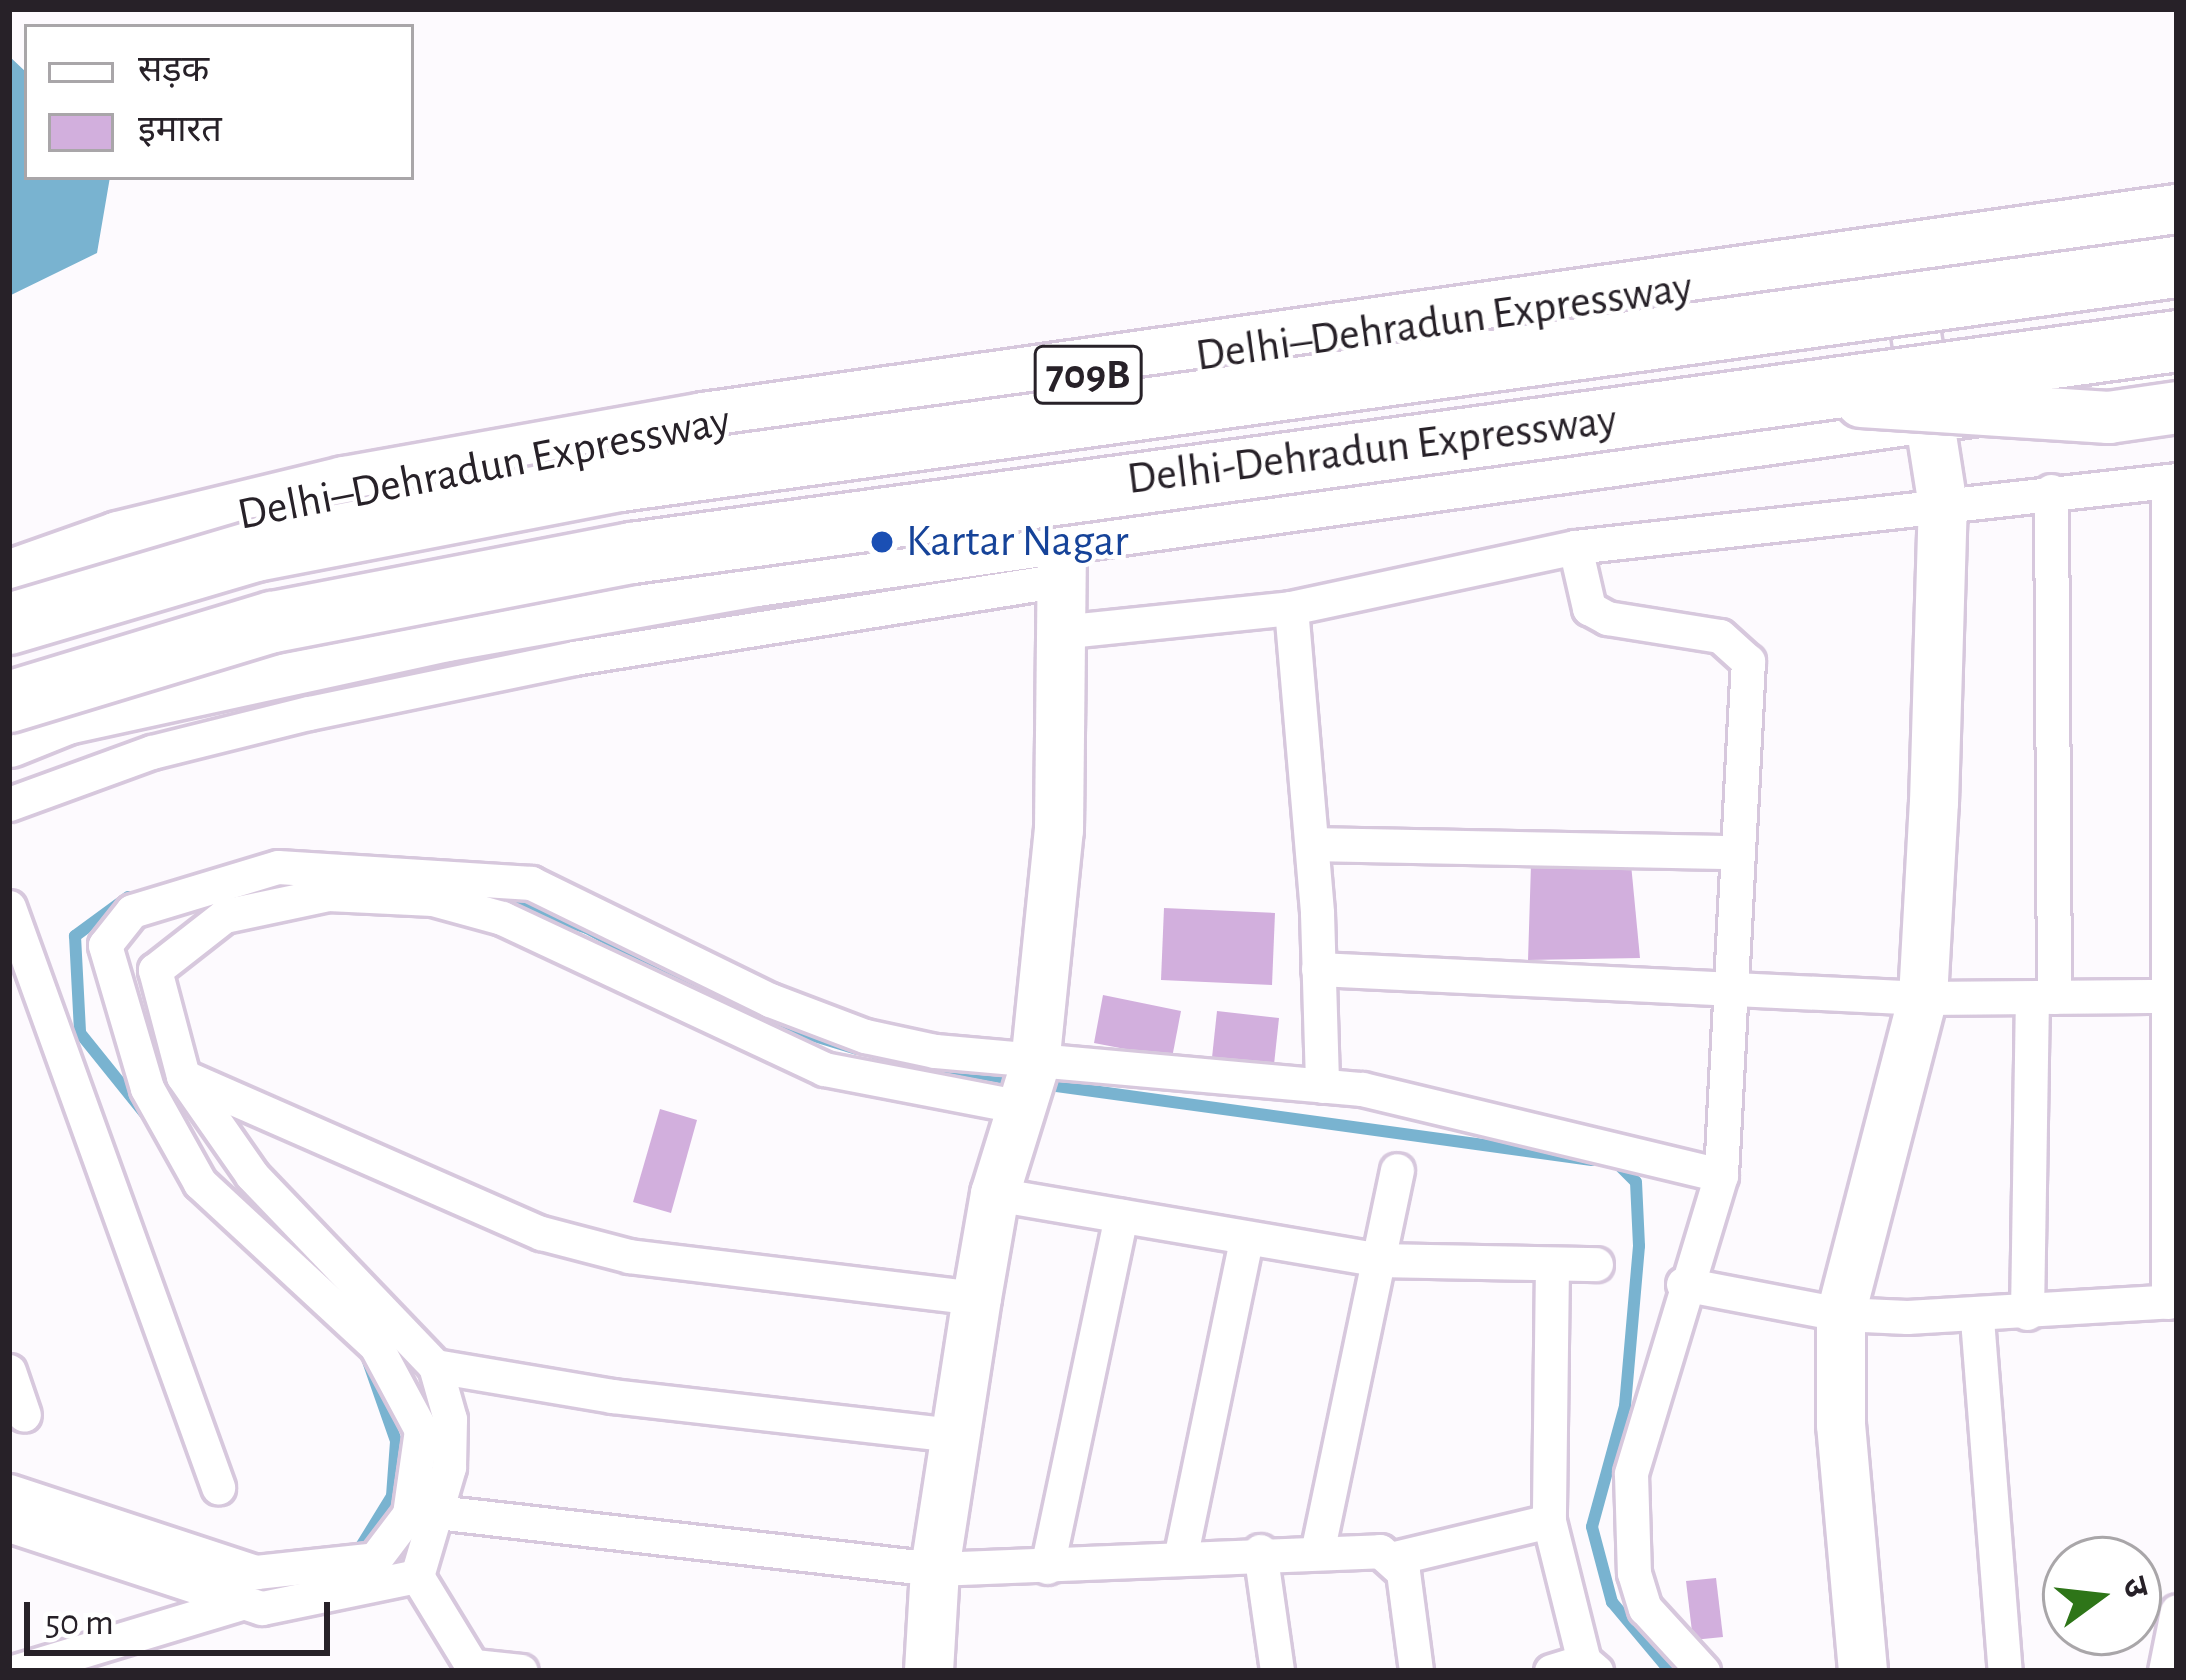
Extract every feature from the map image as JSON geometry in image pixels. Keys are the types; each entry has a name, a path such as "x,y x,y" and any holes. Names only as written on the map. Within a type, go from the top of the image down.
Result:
{"highway":[{"name":"Delhi–Dehradun Expressway","path":"9,580 118,542 345,487 704,423 1076,377 2177,215"},
{"name":"Delhi-Dehradun Expressway","path":"9,624 255,551 620,481 2177,267"},
{"name":"Delhi-Dehradun Expressway","path":"9,702 273,622 632,553 2177,341"},
{"path":"9,737 66,714 447,631 756,576 1062,559 1928,413 2177,377"}],"main road":[{"path":"1789,397 2108,417 2177,407"}],"street":[{"path":"1862,1671 1841,1425 1841,1314 1923,998 1943,506 1904,252"},
{"path":"1060,632 1292,608 1575,547 2172,481 2175,996 2164,1138 2173,1302 1977,1319 1841,1314 1683,1284"},
{"path":"2027,1313 2043,998 2051,491"},
{"path":"1575,547 1589,608 1720,636 1748,661 1733,852 1734,984 1721,1174 1638,1437 1630,1522 1645,1608 1703,1671"},
{"path":"9,804 152,752 309,713 1062,559 1059,830 1030,1084 995,1194 976,1298 935,1569 929,1671"},
{"path":"1292,608 1313,844 1322,1086"},
{"path":"1313,844 1733,852"},
{"path":"9,1492 256,1572 375,1558 409,1514 421,1430 376,1346 200,1183 147,1088 105,945 132,911 278,867 531,883 770,1000 865,1036 1030,1084"},
{"path":"416,1576 437,1512 450,1419 435,1366 252,1175 183,1076 155,970 224,916 328,894 433,899 502,918 824,1069 1030,1084 1322,1086 1475,1110 1721,1174"},
{"path":"9,907 218,1487"},
{"path":"1318,969 1734,984 1923,998 2175,996"},
{"path":"183,1076 542,1234 629,1256 976,1298"},
{"path":"1318,1549 1397,1170"},
{"path":"995,1194 1380,1260 1596,1264"},
{"path":"1047,1567 1120,1216"},
{"path":"1180,1554 1246,1239"},
{"path":"1551,1671 1590,1666 1549,1521 1552,1264"},
{"path":"1977,1319 2005,1671"},
{"path":"435,1366 612,1396 956,1435"},
{"path":"9,1371 24,1415"},
{"path":"437,1512 935,1569 1047,1567 1180,1554 1318,1549 1394,1558 1549,1521"},
{"path":"9,1525 244,1603 290,1605 416,1576"},
{"path":"1260,1551 1277,1671"},
{"path":"1394,1558 1413,1670"},
{"path":"416,1576 475,1669 521,1671"},
{"path":"16,1671 244,1603"},
{"path":"2165,1671 2177,1611"}],"water":[{"path":"9,56 24,70 24,180 109,180 97,253 9,296"}],"building":[{"path":"1631,864 1640,958 1528,960 1531,865"},
{"path":"1164,908 1275,913 1272,985 1161,980"},
{"path":"1103,995 1181,1011 1172,1058 1094,1043"},
{"path":"1217,1011 1279,1018 1273,1074 1211,1067"},
{"path":"660,1109 697,1120 671,1213 633,1202"},
{"path":"1716,1578 1723,1637 1693,1640 1686,1581"}],"waterway":[{"path":"484,894 587,928 749,1016 857,1049"},
{"path":"128,897 75,936 80,1033 146,1115"},
{"path":"877,1055 1022,1081"},
{"path":"1042,1084 1592,1160"},
{"path":"1618,1164 1636,1182 1639,1246 1625,1406 1592,1527 1612,1602 1670,1671"},
{"path":"357,1553 392,1496 396,1441 368,1361"}],"place":[{"name":"Kartar Nagar","path":"882,542"}]}
